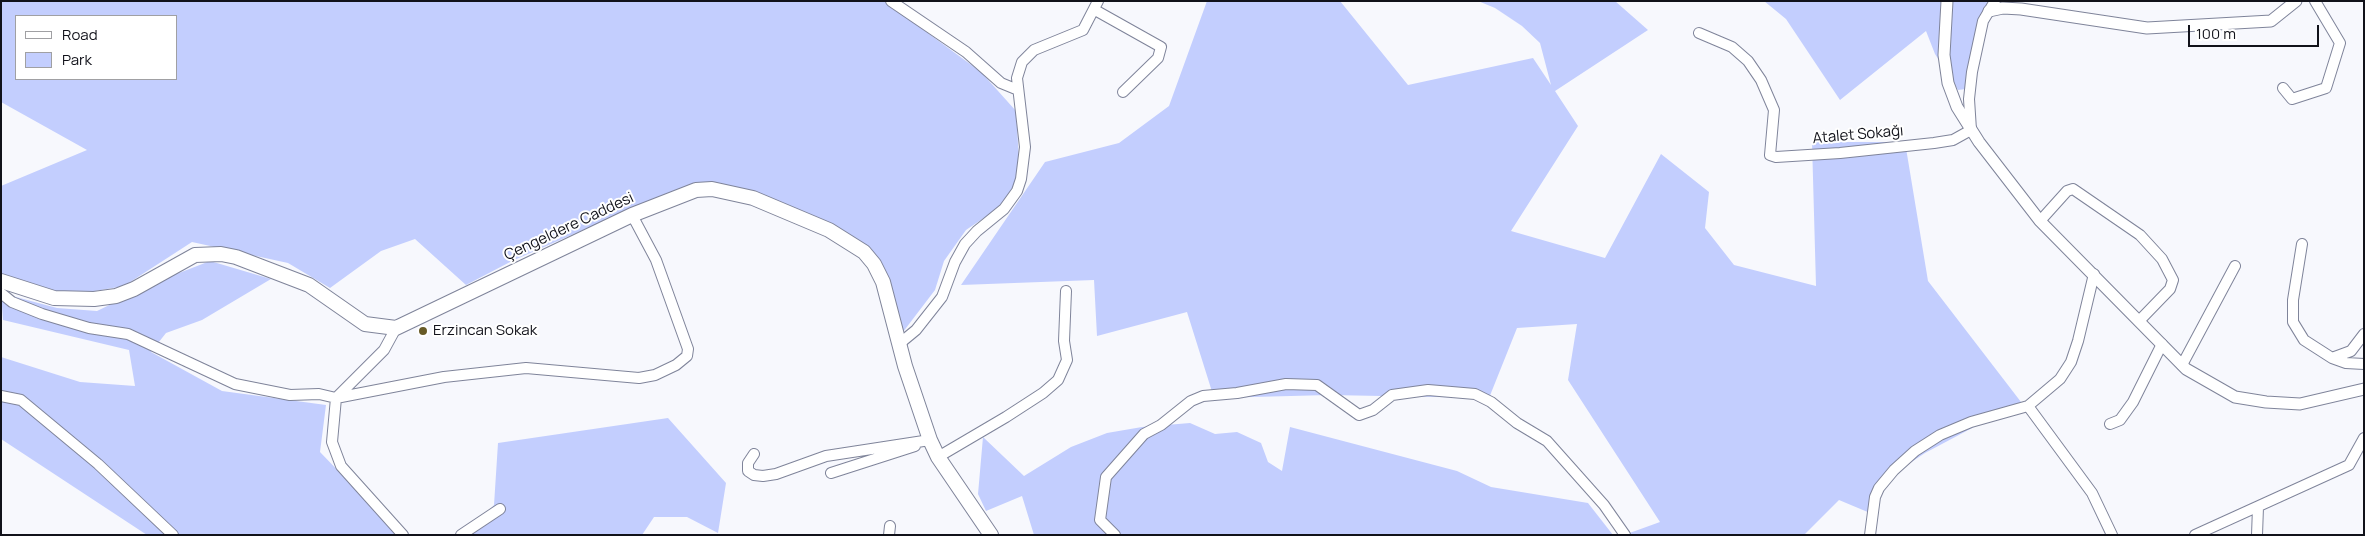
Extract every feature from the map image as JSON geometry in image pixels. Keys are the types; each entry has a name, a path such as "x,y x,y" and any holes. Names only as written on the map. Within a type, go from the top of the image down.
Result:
{"main road":[{"name":"Çengeldere Caddesi","path":"396,328 632,215 696,190 712,189 753,198 829,230 864,252 874,264 883,282 899,344 930,440 938,457 991,535"},
{"path":"1,281 54,298 94,299 116,296 134,289 195,255 221,254 245,260 309,285 365,324 396,328"}],"street":[{"path":"891,1 966,52 1001,83 1018,90"},
{"path":"1947,1 1944,38 1946,70 1954,99 1971,130 2010,184 2040,221 2182,365 2235,397 2266,402 2300,404 2364,389"},
{"path":"1971,130 1969,100 1972,72 1983,21 1992,6 2147,28 2271,21 2296,1"},
{"path":"2283,88 2292,99 2326,88 2340,43 2315,1"},
{"path":"899,344 916,330 942,297 955,262 965,244 1004,209 1017,191 1021,179 1025,147 1018,90 1019,70 1028,55 1051,41 1067,38 1083,30 1097,6 1161,47 1158,58 1123,92"},
{"name":"Atalet Sokağı","path":"1699,33 1732,47 1748,61 1761,80 1774,110 1770,155 1840,153 1934,143 1953,140 1971,130"},
{"path":"2040,221 2066,191 2073,189 2140,235 2162,259 2174,280 2170,289 2139,321"},
{"path":"1,293 12,302 42,314 89,328 128,334 235,384 290,395 320,394 336,398 444,377 526,368 639,378 655,374 676,365 687,356 688,349 656,260 632,215"},
{"path":"2302,244 2293,300 2293,322 2304,340 2332,358 2346,364 2364,364"},
{"path":"2182,365 2235,266"},
{"path":"1870,535 1875,497 1879,488 1894,470 1915,451 1940,435 1971,422 2028,406 2060,378 2070,362 2078,342 2094,274"},
{"path":"938,457 1006,417 1043,393 1058,380 1067,360 1064,341 1066,291"},
{"path":"396,328 384,350 336,398 332,442 341,466 404,535"},
{"path":"2332,358 2351,352 2364,334"},
{"path":"2110,424 2120,420 2133,402 2162,344"},
{"path":"1115,535 1100,520 1106,477 1144,434 1161,424 1191,400 1203,396 1237,393 1286,384 1317,385 1359,415 1373,410 1392,395 1428,390 1475,394 1491,402 1517,423 1547,440 1604,505 1625,535"},
{"path":"1,396 21,400 98,464 172,535"},
{"path":"2028,406 2092,492 2112,535"},
{"path":"2195,535 2349,465 2364,438"},
{"path":"754,454 748,463 748,470 754,475 763,476 776,474 826,456 930,440"},
{"path":"831,473 893,455 930,440"},
{"path":"2257,535 2258,507"},
{"path":"461,535 500,509"}],"green space":[{"path":"1,1 884,1 981,72 1016,111 1020,177 1006,203 966,230 944,261 935,290 903,332 889,286 869,249 833,224 757,193 716,183 631,209 512,261 466,285 415,239 381,251 330,288 288,263 192,242 124,286 72,295 1,278 1,186 87,150 1,102"},
{"path":"1207,1 1340,1 1408,85 1533,58 1551,85 1540,43 1522,26 1495,8 1478,1 1615,1 1648,30 1555,91 1578,126 1511,231 1605,258 1661,154 1709,192 1705,228 1734,265 1816,286 1812,142 1905,142 1928,281 2021,402 1925,453 1880,483 1870,513 1839,500 1804,535 1624,535 1660,522 1568,380 1577,324 1517,328 1489,398 1329,395 1214,398 1187,312 1097,336 1094,280 961,285 1045,162 1119,143 1169,106"},
{"path":"1764,1 1991,1 1986,5 1966,89 1958,90 1935,54 1926,31 1840,100 1786,19"},
{"path":"210,261 271,279 202,320 166,333 151,352 222,391 326,405 320,452 400,535 147,535 1,439 1,357 80,382 135,386 129,350 3,320 1,293 57,308 97,311 161,280"},
{"path":"668,418 726,483 718,533 687,517 654,517 642,535 466,535 494,505 498,443"},
{"path":"1190,423 1215,434 1237,432 1261,443 1268,462 1282,471 1290,427 1457,471 1491,487 1588,503 1613,535 1034,535 1022,496 986,511 978,494 983,437 1024,476 1071,447 1107,433 1142,427"}],"place":[{"name":"Erzincan Sokak","path":"423,331"}]}
